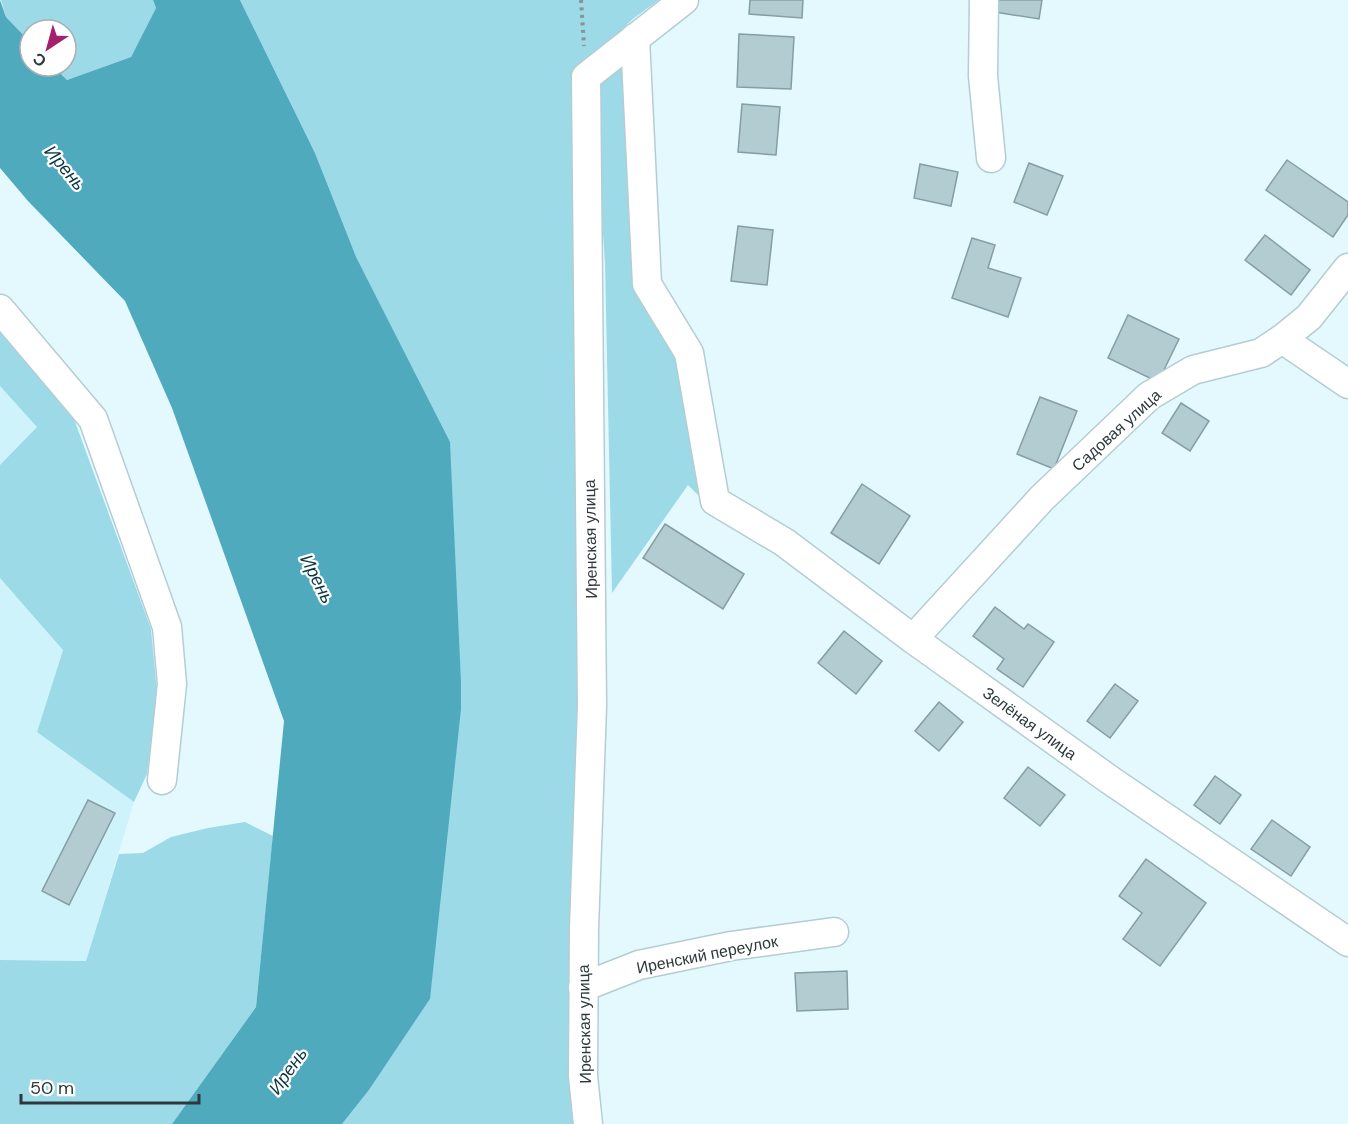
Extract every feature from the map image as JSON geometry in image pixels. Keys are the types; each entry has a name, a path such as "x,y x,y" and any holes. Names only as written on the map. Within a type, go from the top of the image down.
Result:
{"street":[{"path":"586,77 684,0"},
{"path":"984,0 982,76 992,158"},
{"name":"Зелёная улица","path":"635,38 647,284 690,353 715,501 784,542 913,639 1110,780 1348,942"},
{"name":"Иренская улица","path":"586,77 592,706 583,987 583,1076 588,1124"},
{"name":"Садовая улица","path":"913,639 1042,498 1149,396 1193,370 1261,353 1309,317 1348,268"},
{"path":"0,309 93,419 167,627 172,684 162,780"},
{"path":"1282,339 1348,384"},
{"name":"Иренский переулок","path":"583,987 639,965 731,946 834,932"}],"path":[{"path":"581,0 586,77"}],"shaded area":[{"path":"1,0 153,0 156,8 131,57 78,76 78,18 18,18 18,30 6,17"},
{"path":"240,0 659,0 634,18 578,70 584,1124 342,1124 369,1090 430,999 357,259 315,153"},
{"path":"633,46 642,288 685,358 707,504 688,485 612,593 605,264 593,79"},
{"path":"0,332 74,419 151,629 157,692 147,774 134,802 37,732 63,650 0,578 0,465 37,427 0,386"},
{"path":"0,386 37,427 0,465"},
{"path":"0,578 63,649 37,732 134,802 86,961 0,960"},
{"path":"245,822 273,836 256,1007 172,1124 0,1124 0,960 86,961 119,854 143,853 171,837"}],"water":[{"name":"Ирень","path":"0,0 6,17 18,30 18,78 65,78 67,80 78,78 78,76 131,57 156,8 153,0 240,0 315,153 357,259 450,442 461,709 430,999 369,1090 342,1124 172,1124 256,1007 284,721 172,408 125,301 28,201 0,168"}],"building":[{"path":"750,0 803,0 802,18 749,14"},
{"path":"996,0 1042,0 1039,19 995,12"},
{"path":"739,34 794,37 791,89 737,87"},
{"path":"742,104 780,107 776,155 738,152"},
{"path":"1287,160 1348,202 1348,215 1333,237 1266,190"},
{"path":"1029,163 1063,176 1047,215 1014,202"},
{"path":"920,164 958,172 951,206 914,198"},
{"path":"738,226 773,230 767,285 731,281"},
{"path":"1265,235 1310,270 1291,295 1245,260"},
{"path":"972,238 995,245 988,268 1021,278 1008,317 952,298"},
{"path":"1128,315 1179,339 1158,382 1108,358"},
{"path":"1040,397 1077,411 1054,469 1017,454"},
{"path":"1181,403 1209,421 1190,451 1162,433"},
{"path":"862,484 910,516 879,564 831,533"},
{"path":"665,524 744,574 723,609 643,558"},
{"path":"995,607 1024,629 1028,624 1054,642 1023,687 997,669 1004,659 973,636"},
{"path":"844,631 882,661 856,694 818,663"},
{"path":"1115,684 1138,701 1110,738 1087,721"},
{"path":"939,702 963,722 939,751 915,731"},
{"path":"1028,767 1065,795 1040,826 1004,798"},
{"path":"1215,776 1241,795 1220,824 1194,805"},
{"path":"88,800 115,813 69,905 42,891"},
{"path":"1272,820 1310,847 1291,876 1251,849"},
{"path":"1146,859 1206,903 1160,966 1123,939 1142,913 1119,896"},
{"path":"847,971 848,1009 797,1011 795,973"}]}
